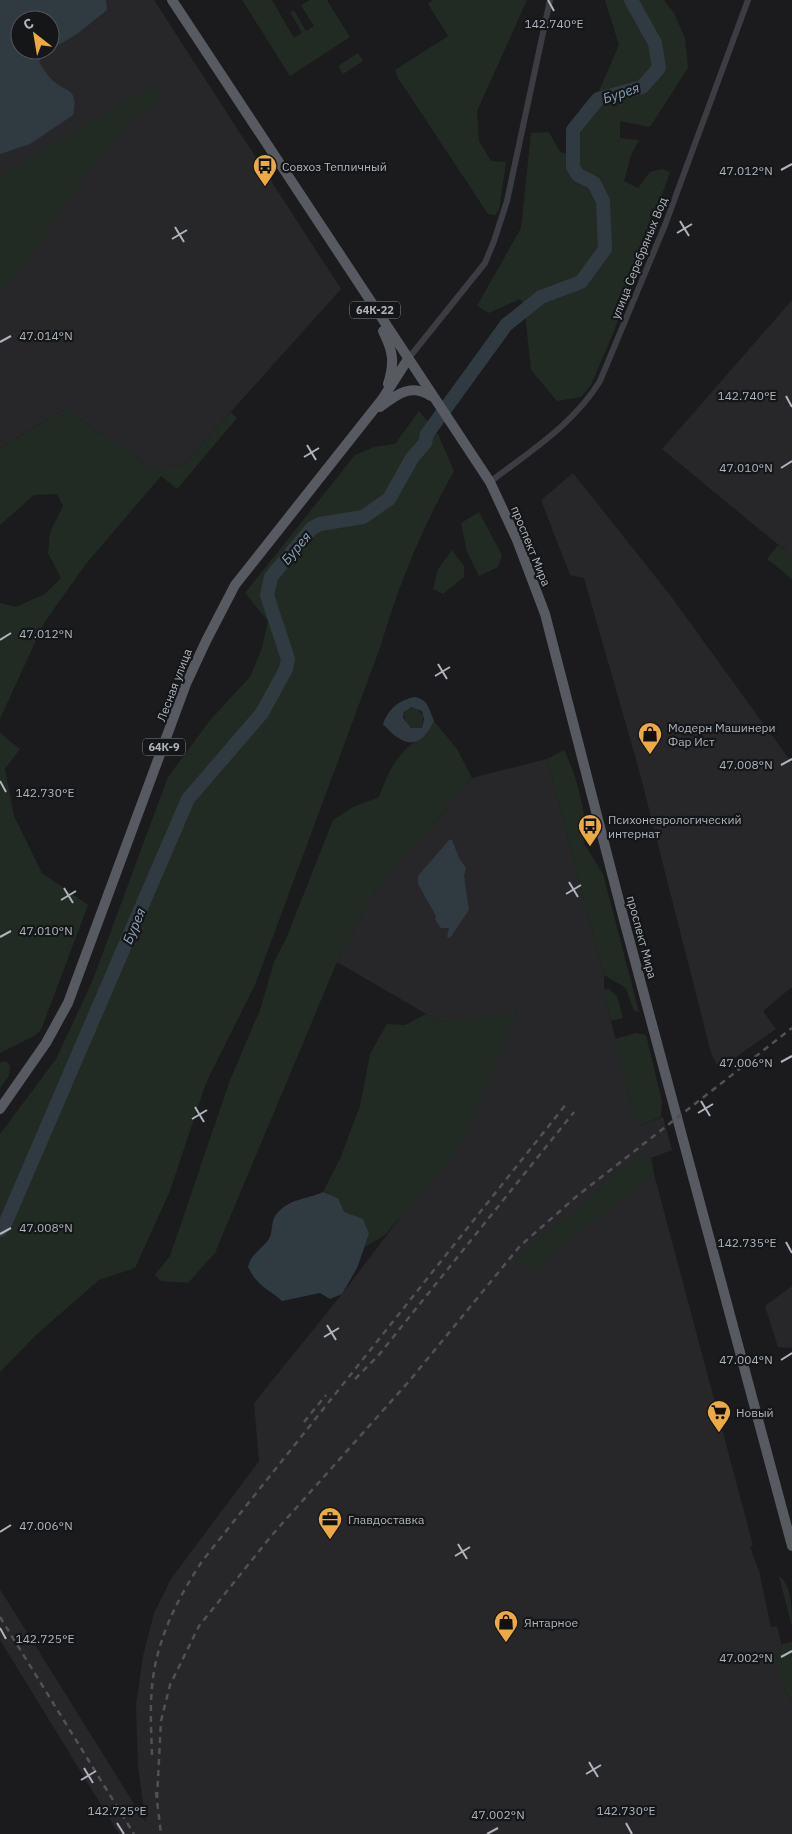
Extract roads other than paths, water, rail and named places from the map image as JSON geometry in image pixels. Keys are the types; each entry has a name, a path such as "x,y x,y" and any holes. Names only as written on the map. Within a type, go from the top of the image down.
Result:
{"main road":[{"name":"64К-22","path":"172,0 408,359"},
{"path":"369,300 393,355 393,367 385,394"},
{"name":"Лесная улица","path":"0,1108 46,1043 68,1003 186,684 235,585 369,415 408,359"},
{"name":"проспект Мира","path":"408,359 490,482 518,540 545,614 631,948 792,1546"},
{"path":"369,415 398,394 411,388 423,391 436,400"}],"street":[{"path":"408,359 485,263 507,201 550,0"},
{"name":"улица Серебряных Вод","path":"490,482 568,420 590,398 600,381 665,225 748,0"}],"waterway":[{"name":"Бурея","path":"0,1230 5,1224 188,799 262,713 286,669 288,659 267,595 271,577 312,528 320,524 363,517 389,499 412,458 425,443 427,434 506,325 541,297 581,282 605,249 603,201 594,183 578,175 573,167 573,130 598,99 642,87 659,68 655,43 631,0"}],"railway":[{"path":"157,1798 161,1721 170,1685 199,1626 272,1535 411,1379 520,1246 577,1196 792,1028"},
{"path":"152,1755 151,1699 158,1652 180,1598 195,1572 567,1103"},
{"path":"355,1379 378,1356 574,1112"},
{"path":"304,1422 326,1395"},
{"path":"0,1617 134,1834"},
{"path":"156,1792 161,1834"}],"place":[{"name":"Совхоз Тепличный","path":"265,187"},
{"name":"Модерн Машинери Фар Ист","path":"650,755"},
{"name":"Психоневрологический интернат","path":"590,847"},
{"name":"Новый","path":"719,1433"},
{"name":"Главдоставка","path":"330,1540"},
{"name":"Янтарное","path":"506,1643"}]}
